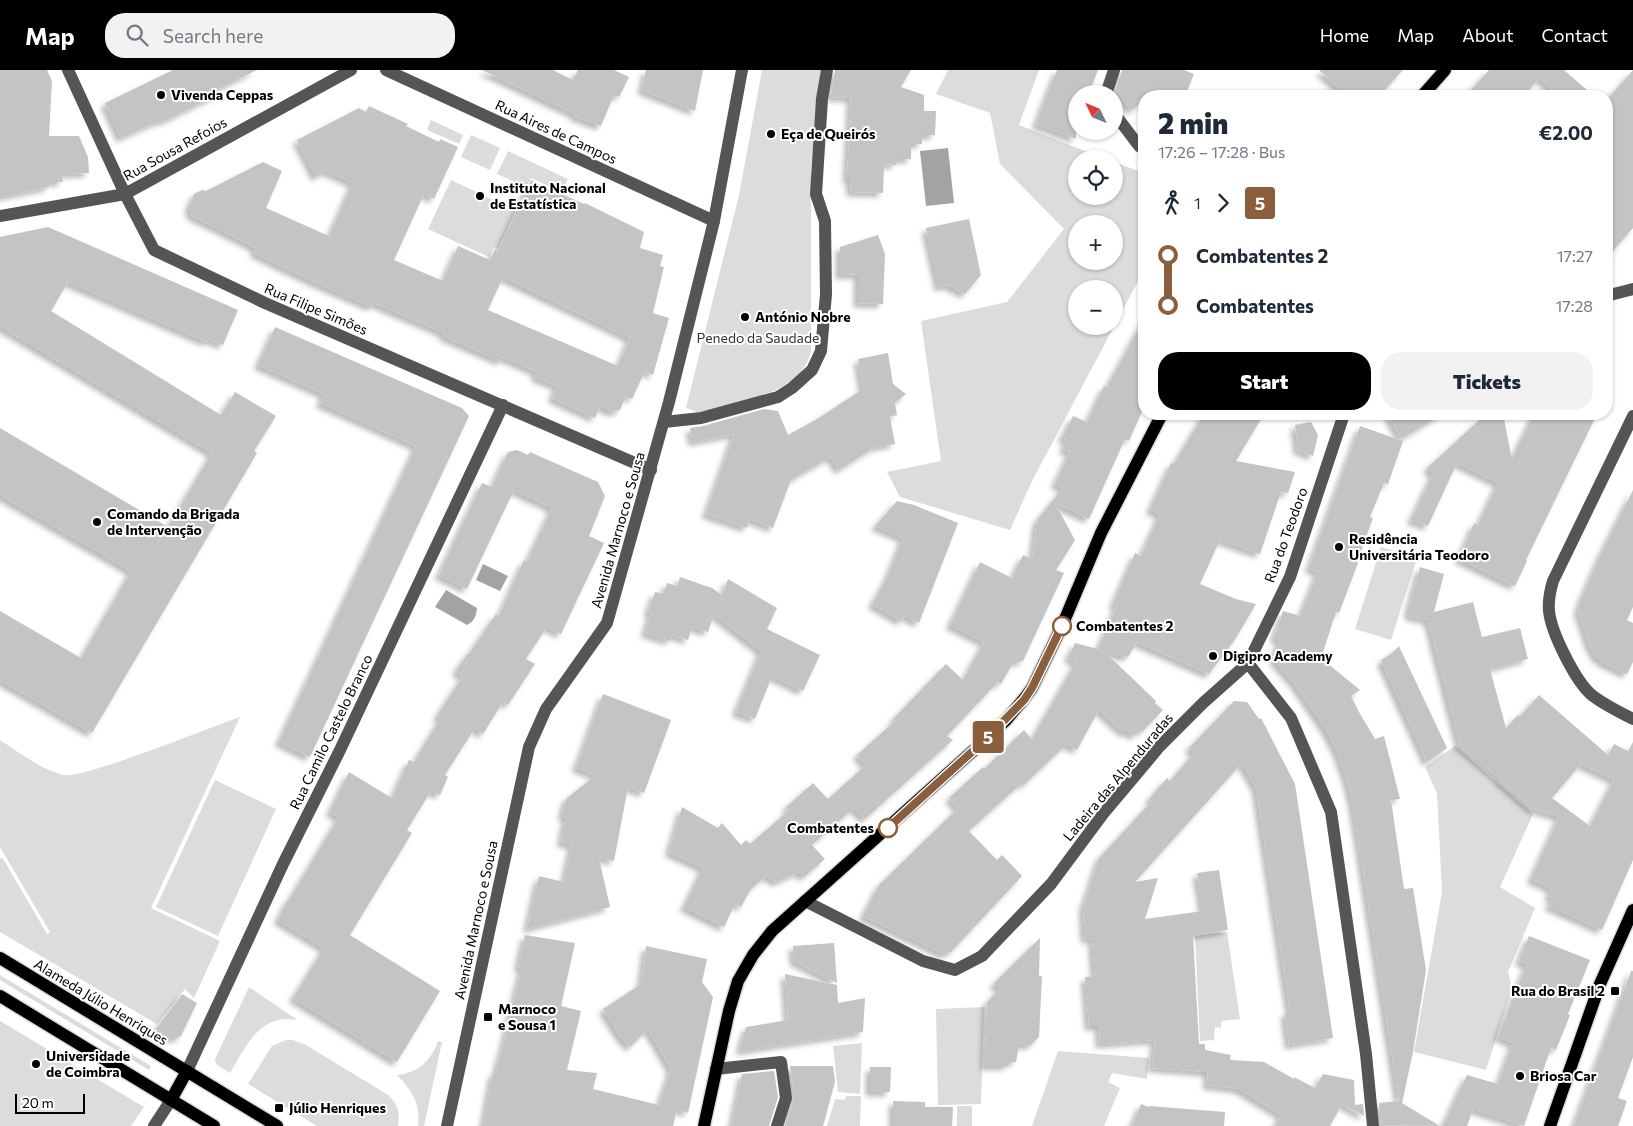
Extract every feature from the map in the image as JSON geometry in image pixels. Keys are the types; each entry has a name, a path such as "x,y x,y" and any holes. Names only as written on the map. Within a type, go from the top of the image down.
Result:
{"main road":[{"path":"1427,90 1445,70"},
{"path":"704,1126 729,1011 738,981 753,954 772,931 974,750 1024,700 1032,688 1062,626 1102,532 1159,420"},
{"path":"1550,1126 1600,984 1633,910"},
{"name":"Alameda Júlio Henriques","path":"0,958 277,1126"},
{"path":"0,996 214,1126"},
{"path":"172,1100 187,1071"}],"street":[{"name":"Rua Filipe Simões","path":"68,70 125,194 154,250 264,303 650,470"},
{"name":"Rua Sousa Refoios","path":"0,216 125,194 351,70"},
{"name":"Rua Aires de Campos","path":"386,70 714,221"},
{"name":"Avenida Marnoco e Sousa","path":"447,1126 529,747 546,710 607,623 664,422 714,221 742,70"},
{"path":"664,422 701,418 778,397 792,388 812,370 822,351 826,294 825,221 816,194 822,99 828,70"},
{"path":"1109,85 1114,70"},
{"path":"1123,125 1138,145"},
{"path":"1613,294 1633,289"},
{"name":"Rua Camilo Castelo Branco","path":"187,1071 283,864 340,750 502,405"},
{"path":"1633,416 1553,581 1548,596 1552,626 1578,679 1591,695 1633,719"},
{"name":"Rua do Teodoro","path":"1248,663 1290,577 1342,420"},
{"path":"1248,663 1292,718 1331,812 1366,1054 1373,1126"},
{"name":"Ladeira das Alpenduradas","path":"805,902 923,961 955,970 982,956 1051,884 1103,814 1160,746 1203,703 1248,663"},
{"path":"716,1069 781,1062 786,1098 778,1126"},
{"path":"154,1126 172,1100"}],"green space":[{"name":"Penedo da Saudade","path":"762,70 821,70 811,168 811,351 805,365 796,377 784,386 754,399 697,412 686,408 739,195"},
{"path":"948,70 1039,70 1019,125 1082,150 1068,150 1068,205 1123,205 1123,165 1138,171 1138,281 1123,310 1123,280 1068,280 1068,335 1110,335 1031,483 1010,530 900,497 887,472 941,461 921,321 1007,302 1064,229 1000,164 990,113 936,94"},
{"path":"431,120 463,135 459,144 427,130"},
{"path":"471,135 500,148 490,170 461,157"},
{"path":"508,151 568,179 562,192 531,178 525,190 514,185 515,182 497,174"},
{"path":"451,180 504,205 507,198 519,204 498,249 494,247 489,257 428,229"},
{"path":"1381,547 1417,558 1391,640 1355,629"},
{"path":"240,717 151,908 220,941 194,998 185,989 157,1024 0,932 0,859 2,857 47,934 50,932 0,847 0,740 46,769 63,775 75,774 120,761"},
{"path":"1455,746 1533,814 1500,887 1535,908 1508,972 1512,988 1486,1070 1414,1052 1442,892 1437,793 1425,767"},
{"path":"215,780 276,809 218,936 156,907"},
{"path":"1227,932 1240,1019 1221,1021 1221,1028 1215,1027 1214,1040 1200,1041 1195,936"},
{"path":"0,975 151,1066 149,1070 0,980"},
{"path":"249,987 296,1020 283,1019 263,1027 248,1043 230,1073 216,1064 215,1059"},
{"path":"984,1007 981,1104 938,1105 936,1009"},
{"name":"Universidade de Coimbra","path":"0,1021 144,1107 131,1126 0,1126"},
{"path":"286,1040 293,1040 306,1045 388,1095 398,1109 398,1126 317,1126 248,1084 272,1046"},
{"path":"438,1041 442,1042 424,1126 418,1126 417,1104 407,1086 397,1075 411,1072 423,1065 432,1054"},
{"path":"862,1043 860,1094 838,1092 833,1046"},
{"path":"1058,1051 1149,1058 1147,1079 1112,1073 1108,1082 1120,1088 1104,1126 1032,1126"},
{"path":"846,1096 861,1096 860,1126 827,1126 835,1099 845,1100"},
{"path":"957,1106 972,1106 972,1126 957,1126"}],"shaded area":[{"path":"948,148 954,203 926,206 920,151"},
{"path":"483,564 508,576 500,591 476,580"},
{"path":"446,590 477,608 474,618 467,625 435,607"}],"building":[{"path":"0,70 47,70 52,81 49,136 79,136 88,157 89,173 62,174 63,182 50,182 49,187 0,197"},
{"name":"Vivenda Ceppas","path":"173,70 257,70 215,91 217,95 163,122 162,120 121,138 105,103"},
{"path":"482,70 553,70 573,80 578,70 614,70 629,77 619,97 614,95 601,126 574,116 575,114"},
{"path":"646,70 703,70 695,111 642,90"},
{"path":"835,70 911,70 901,87 924,95 924,111 936,111 935,135 922,135 922,144 911,144 911,159 896,159 896,165 884,164 883,193 851,192 850,179 847,179 851,98 831,97"},
{"path":"1057,70 1098,70 1092,85 1068,85 1068,136 1036,124"},
{"path":"1122,70 1184,70 1194,74 1187,90 1138,90 1138,105 1131,110 1123,99 1123,85 1118,85"},
{"path":"1319,70 1403,70 1385,90 1341,90"},
{"path":"1489,70 1564,70 1587,90 1553,90 1539,78 1529,90 1471,90"},
{"path":"1633,70 1633,228 1613,251 1613,93"},
{"path":"369,106 408,124 406,126 439,142 440,139 458,147 434,199 424,194 394,260 443,281 458,246 490,260 495,249 498,251 531,180 585,203 644,232 640,248 663,255 660,266 664,267 653,313 669,318 653,375 645,371 632,399 626,396 620,410 612,412 600,406 595,418 552,398 557,386 535,377 537,372 503,357 501,361 443,336 444,333 374,303 372,307 312,281 254,253 256,248 192,216 189,208 194,194 202,190 206,191 263,162 282,171 266,208 329,236 353,183 326,171 316,177 297,140 359,108 366,112","holes":["503,277 630,338 618,366 488,310"]},
{"path":"969,219 981,275 965,294 948,285 939,287 926,228"},
{"path":"48,227 238,310 223,345 208,339 207,342 68,282 51,311 221,415 235,392 276,416 254,451 257,453 92,733 0,680 0,611 81,658 131,571 0,495 0,428 168,527 212,453 0,326 0,237"},
{"path":"878,235 885,254 883,304 858,303 858,274 840,275 840,247"},
{"path":"275,327 462,408 469,416 310,757 279,742 416,446 320,403 324,394 258,365"},
{"path":"1138,330 1138,420 1129,441 1125,439 1089,519 1055,503 1075,540 1056,570 1064,573 1023,661 1013,663 1001,684 998,682 947,736 953,740 865,819 854,808 812,845 825,859 804,877 799,872 777,882 766,876 751,889 741,907 735,904 724,927 684,907 703,868 669,852 682,807 718,828 722,823 741,845 746,840 750,844 789,810 786,807 813,783 828,799 866,765 857,755 895,721 893,719 946,664 963,680 984,642 950,625 980,562 1012,578 1023,555 1032,559 1037,520 1063,488 1055,484 1070,452 1063,449 1067,440 1062,438 1073,416 1087,422 1104,386 1107,387"},
{"path":"888,353 893,384 906,394 895,403 897,415 890,417 895,444 875,447 839,470 831,457 791,480 773,528 750,519 747,528 706,514 734,434 693,442 690,428 764,409 778,411 788,435 817,419 863,389 858,359"},
{"path":"1200,420 1260,420 1236,461 1295,472 1288,493 1281,492 1260,554 1220,540 1200,584 1236,599 1256,604 1236,638 1209,674 1137,642 1128,657 1105,652 1163,710 1142,732 1140,730 1134,736 1129,732 1123,732 1099,710 1077,750 1067,744 1024,785 1022,783 969,831 997,860 1002,855 1022,876 951,952 944,954 863,916 879,885 958,808 949,798 983,767 984,769 1024,730 1032,739 1076,662 1068,658 1075,643 1098,649 1117,606 1113,604 1135,553 1141,556 1160,514 1150,510 1171,463 1174,464"},
{"path":"1391,420 1433,420 1401,439"},
{"path":"1479,420 1504,420 1512,459 1531,420 1594,420 1515,586 1459,559 1474,523 1478,525 1498,483 1457,463 1428,526 1411,520 1433,474 1427,468"},
{"path":"1311,422 1318,435 1313,456 1298,450 1295,425"},
{"path":"1360,426 1403,441 1388,484 1384,483 1370,517 1373,518 1358,563 1339,613 1336,612 1321,658 1360,690 1351,696 1359,712 1375,739 1384,736 1400,799 1391,800 1404,889 1413,888 1426,970 1413,1052 1402,1103 1440,1126 1381,1125 1379,1103 1399,1101 1353,806 1338,754 1326,730 1295,684 1275,661 1274,655 1280,640 1274,638 1283,611 1300,616 1318,572 1309,568"},
{"path":"517,450 528,455 530,452 598,482 605,496 589,536 604,543 561,634 547,627 526,659 535,664 508,705 503,702 483,734 475,728 445,775 448,777 440,795 431,791 407,830 412,833 350,935 440,991 397,1062 293,998 324,948 278,920 287,901 339,817 330,812 349,772 392,798 409,760 414,762 441,718 437,716 463,676 456,671 496,614 499,616 524,560 527,562 552,508 514,490 467,589 439,575 482,483 492,487 508,452"},
{"path":"1633,490 1633,607 1627,620 1633,623 1633,662 1627,674 1596,657 1589,644 1578,610 1599,558"},
{"path":"897,501 914,505 958,523 919,623 905,616 901,621 872,604 887,578 903,538 875,526"},
{"path":"1420,567 1444,574 1434,612 1473,602 1482,637 1520,628 1528,659 1490,669 1506,728 1539,695 1608,755 1614,744 1628,751 1633,742 1633,860 1602,930 1549,906 1553,898 1548,896 1552,889 1531,879 1559,817 1531,808 1499,778 1460,746 1428,620 1409,616 1409,608","holes":["1581,764 1614,780 1590,826 1552,798"]},
{"path":"680,577 712,588 722,595 728,579 777,608 767,629 820,655 803,691 772,676 755,719 736,712 761,651 714,614 708,632 692,627 688,640 672,635 670,641 645,633 651,613 648,612 655,592 663,594 667,583 677,586"},
{"path":"1399,646 1447,748 1427,762 1381,660"},
{"path":"603,694 671,720 644,793 628,787 614,861 599,858 610,907 527,929 539,876 564,882 572,845 561,842 566,817 562,816 566,799 596,775 576,768"},
{"path":"1234,701 1247,702 1259,719 1261,718 1295,784 1333,1038 1289,1045 1285,1013 1290,1012 1256,788 1242,763 1135,882 1158,878 1145,919 1203,911 1197,873 1219,870 1228,930 1193,935 1199,1044 1205,1044 1205,1050 1231,1055 1230,1060 1264,1062 1294,1079 1294,1077 1315,1088 1323,1074 1354,1080 1355,1105 1363,1104 1364,1116 1342,1104 1330,1126 1275,1126 1281,1115 1239,1089 1207,1085 1208,1072 1152,1068 1155,1040 1100,1044 1099,1026 1089,1026 1085,977 1095,976 1092,938 1085,939 1083,908 1099,858 1152,801 1149,799 1167,778 1170,781 1194,753 1189,748"},
{"path":"525,935 575,943 561,1006 581,1011 567,1070 597,1073 593,1089 659,1105 671,1069 648,1029 630,1047 620,1036 603,1009 641,984 646,946 707,959 702,982 713,997 688,1113 677,1109 673,1126 483,1126 493,1072 496,1073 522,968 518,967"},
{"path":"1529,936 1590,960 1556,1050 1551,1048 1524,1126 1473,1109 1467,1126 1443,1126 1467,1075 1498,1084 1513,1043 1498,1037 1527,964 1519,961"},
{"path":"1040,938 1039,976 1042,976 1039,1037 1031,1045 1019,1045 1016,1062 1008,1062 1008,1066 985,1066 987,1002 1000,989 994,983"},
{"path":"834,943 837,983 794,961 793,946"},
{"path":"1631,971 1633,971 1633,1057 1618,1098 1627,1101 1618,1126 1574,1126"},
{"path":"785,974 837,985 838,1003 865,998 863,1032 740,1051 746,1027 788,1020"},
{"path":"182,994 197,1003 181,1036 170,1038 156,1029"},
{"path":"790,1066 833,1066 835,1082 823,1126 786,1126 794,1097"},
{"path":"870,1067 891,1067 890,1092 870,1092"},
{"path":"774,1071 778,1097 769,1126 732,1126 742,1074"},
{"path":"893,1101 925,1102 925,1107 953,1107 952,1126 893,1126"},
{"path":"1141,1104 1149,1107 1225,1112 1224,1126 1132,1126"}],"bus line":[{"name":"5","path":"888,828 985,740 1024,700 1032,688 1062,626"}],"place":[{"name":"Vivenda Ceppas","path":"161,95"},
{"name":"Eça de Queirós","path":"771,134"},
{"name":"Instituto Nacional de Estatística","path":"480,196"},
{"name":"António Nobre","path":"745,317"},
{"name":"Comando da Brigada de Intervenção","path":"97,522"},
{"name":"Residência Universitária Teodoro","path":"1339,547"},
{"name":"Combatentes 2","path":"1062,626"},
{"name":"Digipro Academy","path":"1213,656"},
{"name":"Combatentes","path":"888,828"},
{"name":"Rua do Brasil 2","path":"1615,991"},
{"name":"Marnoco e Sousa 1","path":"488,1017"},
{"name":"Universidade de Coimbra","path":"36,1064"},
{"name":"Briosa Car","path":"1520,1076"},
{"name":"Júlio Henriques","path":"279,1108"}]}
